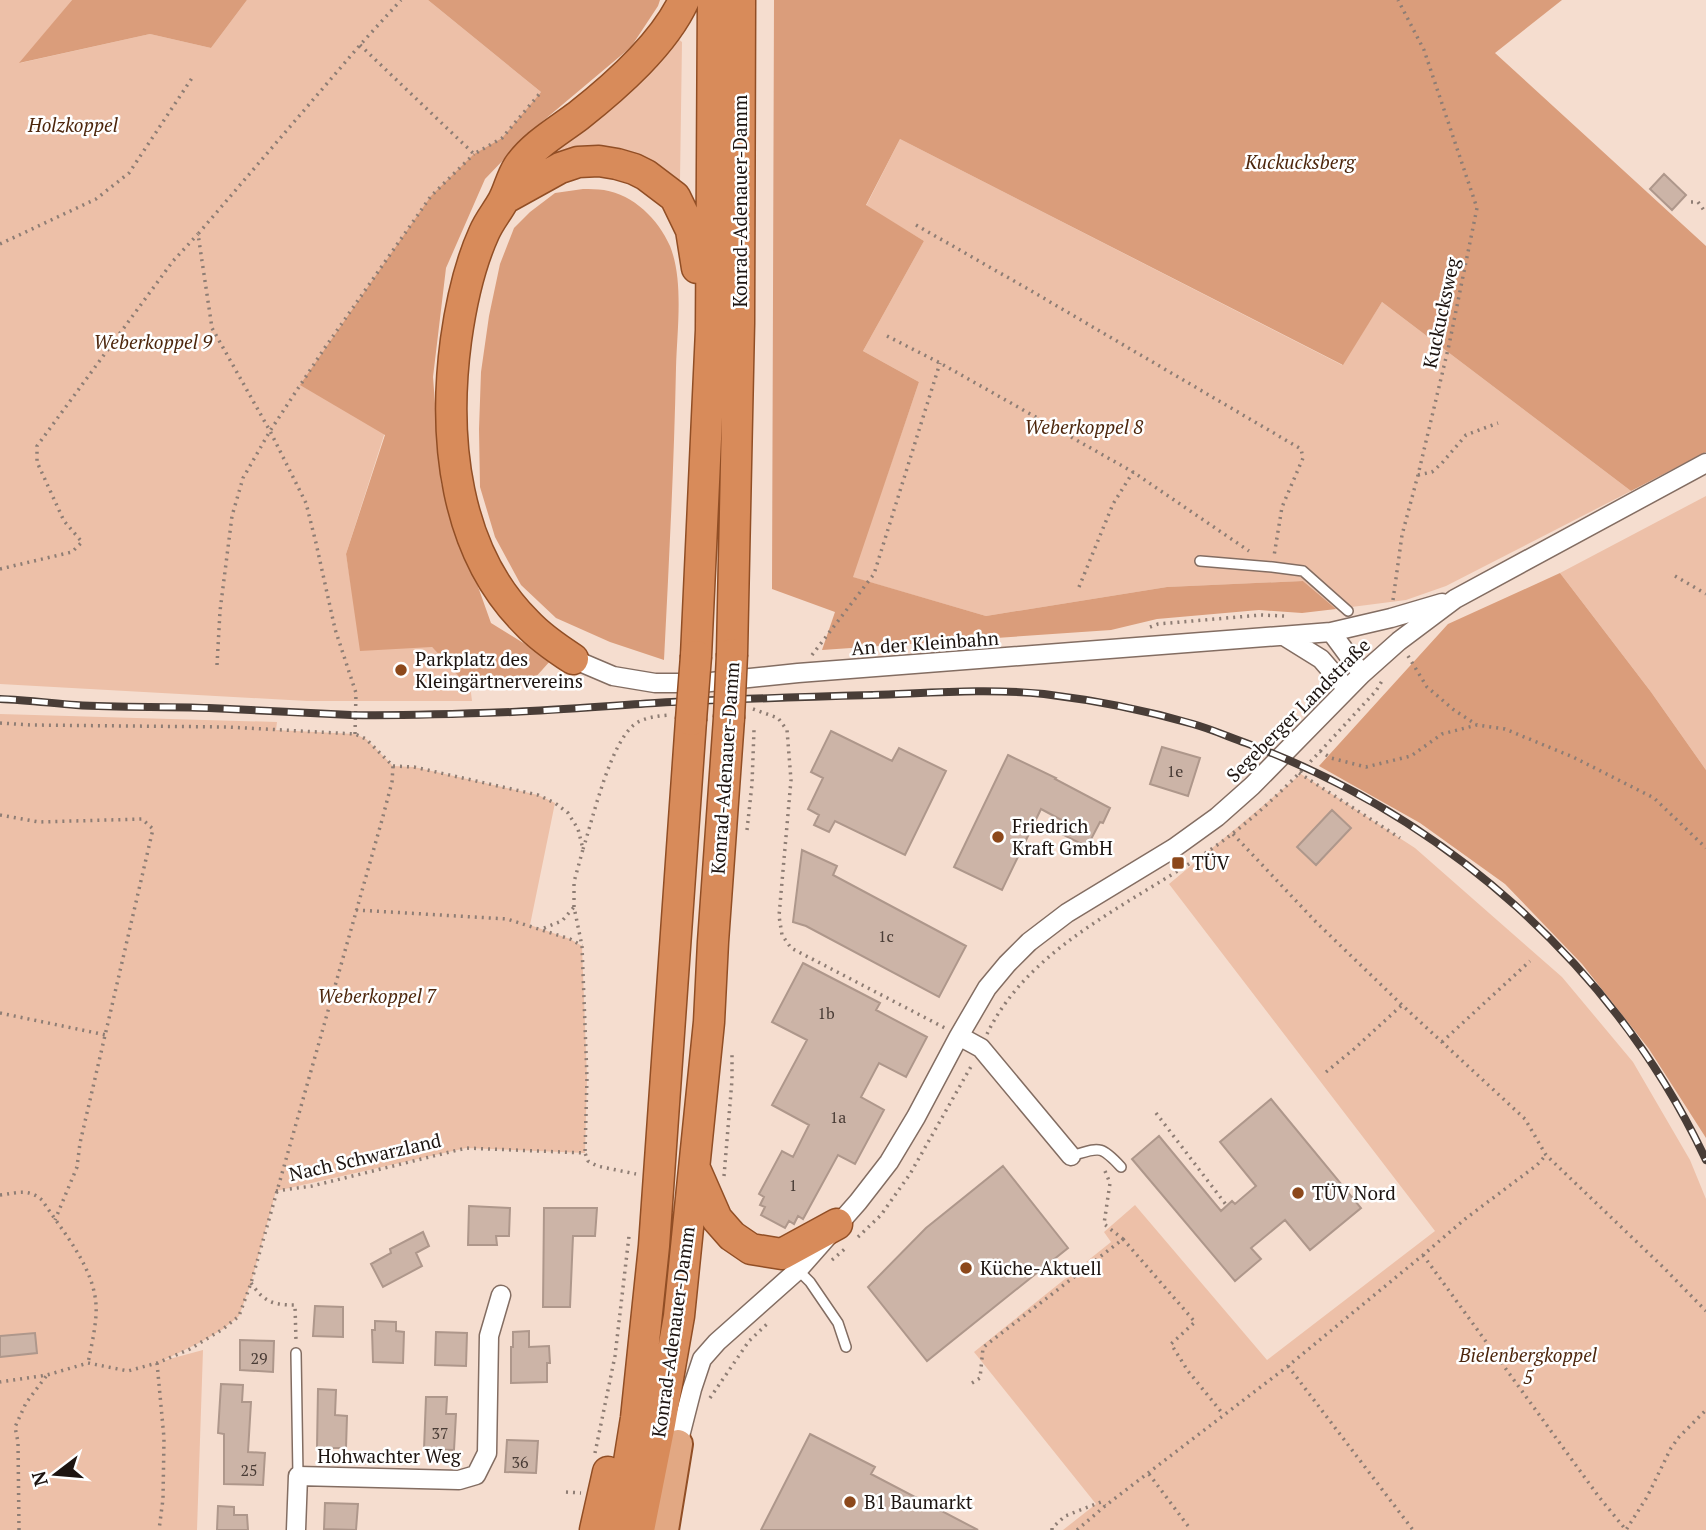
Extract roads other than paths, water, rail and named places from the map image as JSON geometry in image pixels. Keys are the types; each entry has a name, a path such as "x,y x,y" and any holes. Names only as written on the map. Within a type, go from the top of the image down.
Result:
{"highway":[{"path":"573,659 541,637 525,622 495,582 469,527 459,495 454,463 452,390 460,316 484,232 504,200 517,168 527,155 594,103 652,48 676,18 684,0"},
{"name":"Konrad-Adenauer-Damm","path":"618,1530 636,1418 654,1246 684,717 696,656 712,330 713,0"},
{"name":"Konrad-Adenauer-Damm","path":"639,1530 679,1316 709,1022 713,942 741,713 732,654 739,296 740,0"},
{"path":"504,200 559,168 578,162 618,164 646,175 675,197 691,230 698,281 712,330"},
{"path":"695,1169 717,1219 732,1236 751,1250 796,1268 837,1224"},
{"path":"595,1530 621,1416 635,1306 654,1246"},
{"path":"678,1444 679,1316"}],"main road":[{"name":"Konrad-Adenauer-Damm","path":"664,1530 678,1444"}],"street":[{"name":"Segeberger Landstraße","path":"837,1224 889,1162 988,988 1029,942 1067,913 1174,848 1217,817 1260,779 1362,674 1399,641 1455,598 1706,463"},
{"name":"An der Kleinbahn","path":"573,659 614,676 655,682 701,683 798,673 1331,632 1391,618 1455,598"},
{"path":"1331,632 1362,674"},
{"path":"1284,636 1321,659 1348,689"},
{"path":"959,1036 981,1048 1071,1156"},
{"path":"678,1444 702,1359 796,1268"},
{"name":"Hohwachter Weg","path":"296,1530 298,1476 459,1480 476,1475 487,1453 489,1336 501,1295"}],"lane":[{"path":"1200,561 1303,571 1349,611"},
{"path":"1071,1156 1094,1149 1107,1152 1121,1167"},
{"path":"796,1268 838,1323 846,1347"},
{"path":"296,1353 298,1476"}],"railway":[{"path":"0,699 93,706 391,715 512,712 736,699 1001,691 1081,699 1175,719 1246,743 1319,774 1389,812 1455,857 1517,907 1573,963 1624,1024 1668,1090 1706,1160"}],"place":[{"name":"Parkplatz des Kleingärtnervereins","path":"401,670"},
{"name":"Friedrich Kraft GmbH","path":"998,837"},
{"name":"TÜV","path":"1178,863"},
{"name":"TÜV Nord","path":"1298,1193"},
{"name":"Küche-Aktuell","path":"966,1268"},
{"name":"B1 Baumarkt","path":"850,1502"}],"park label":[{"name":"Holzkoppel","path":"73,125"},
{"name":"Kuckucksberg","path":"1300,162"},
{"name":"Weberkoppel 9","path":"153,342"},
{"name":"Weberkoppel 8","path":"1084,427"},
{"name":"Weberkoppel 7","path":"377,996"},
{"name":"Bielenbergkoppel 5","path":"1528,1366"}]}
